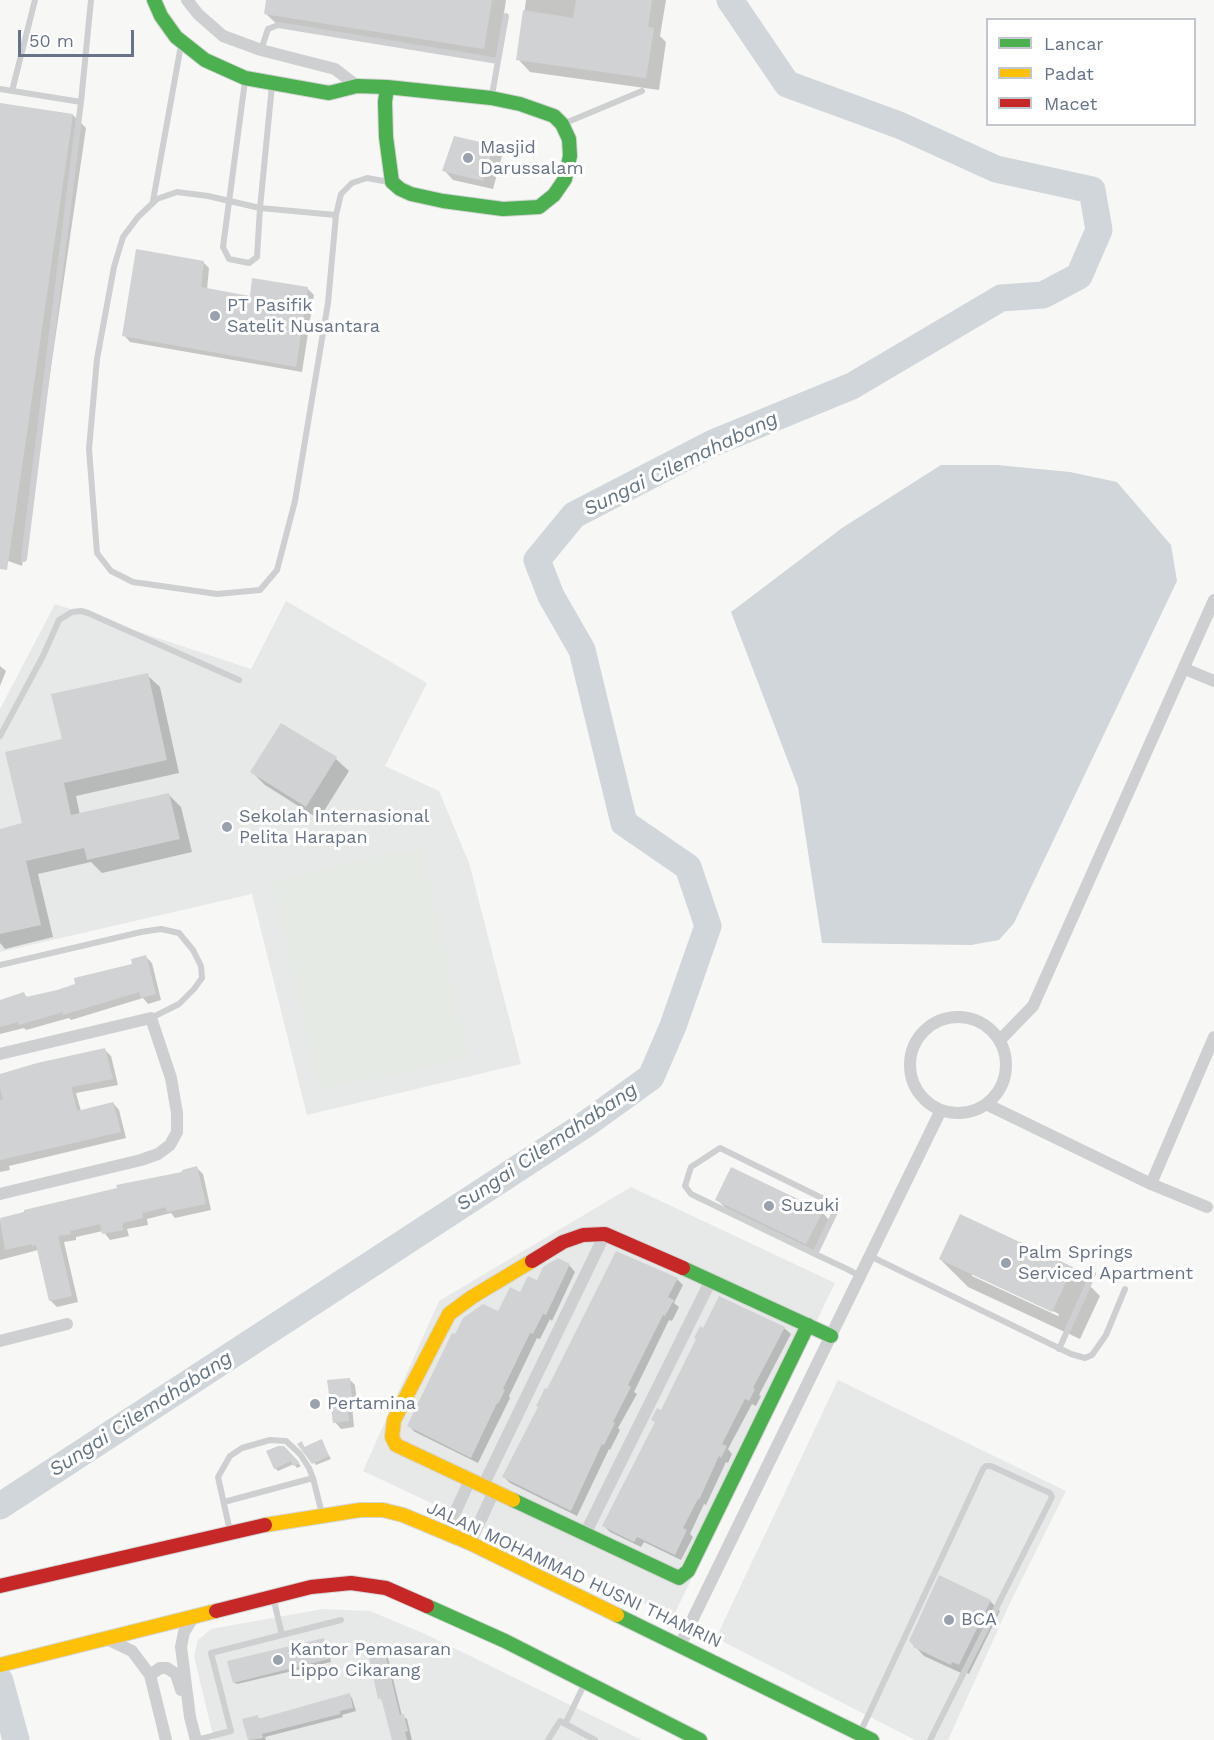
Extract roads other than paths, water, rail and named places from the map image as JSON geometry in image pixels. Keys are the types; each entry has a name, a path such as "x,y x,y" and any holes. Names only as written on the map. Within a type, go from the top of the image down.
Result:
{"street":[{"path":"154,0 161,16 181,42 205,60 245,78 329,93 357,86 387,87 491,98 520,104 554,116 562,124 569,139 570,156 565,179 554,195 539,207 503,209 411,195 392,182 386,137 387,87"},
{"path":"187,0 198,14 223,36 261,50 335,69 357,86"},
{"path":"1000,1040 1033,1006 1214,600"},
{"path":"1185,669 1214,681"},
{"path":"957,1016 974,1019 989,1027 1000,1040 1007,1067 1000,1088 986,1104 964,1113 941,1110 927,1101 916,1089 910,1073 910,1056 921,1034 941,1019 957,1016"},
{"path":"0,1054 151,1018 171,1078 177,1113 177,1132 170,1145 158,1154 0,1194"},
{"path":"1151,1184 1214,1037"},
{"path":"986,1104 1151,1184 1207,1207"},
{"path":"680,1645 941,1110"},
{"path":"446,1532 482,1485 605,1234"},
{"path":"808,1325 685,1575 679,1578 396,1445 392,1437 394,1420 449,1314 472,1297 563,1242 584,1235 605,1234 711,1280 808,1325 831,1336"},
{"path":"585,1534 711,1280"},
{"path":"0,1341 68,1324"},
{"path":"470,1543 482,1485"},
{"name":"JALAN MOHAMMAD HUSNI THAMRIN","path":"0,1587 230,1532 322,1514 383,1510 403,1515 470,1543 865,1737"},
{"path":"0,1665 311,1587 351,1583 386,1588 505,1641 694,1739"},
{"path":"190,1717 181,1647 184,1632 194,1616"},
{"path":"105,1638 132,1651 150,1675 166,1740"},
{"path":"150,1675 160,1668 167,1668 176,1674 197,1740"}],"lane":[{"path":"12,91 35,0"},
{"path":"24,559 81,102 91,0"},
{"path":"491,98 506,16"},
{"path":"261,50 268,29 278,25 498,61"},
{"path":"153,202 181,42"},
{"path":"245,78 223,247 229,259 249,262 257,257 272,82"},
{"path":"0,89 81,102"},
{"path":"562,124 642,91"},
{"path":"336,215 260,208 177,192 166,194 153,202 123,237 114,267 97,359 89,449 97,553 111,571 133,582 217,594 260,590 277,570 295,501 328,303 336,215 342,194 352,183 367,178 392,182"},
{"path":"0,736 43,656 59,620 72,612 88,613 239,680"},
{"path":"0,966 141,932 161,929 179,933 193,950 201,966 202,978 179,1004 151,1018"},
{"path":"815,1254 836,1210 832,1203 720,1148 691,1167 685,1186 691,1194 860,1276"},
{"path":"869,1256 1059,1349 1085,1358 1092,1354 1106,1335 1125,1289"},
{"path":"1059,1349 1093,1274"},
{"path":"230,1532 218,1477 230,1456 242,1448 270,1440 286,1441 300,1454 313,1478 322,1514"},
{"path":"865,1737 983,1469 991,1466 1050,1493 1052,1497 930,1740"},
{"path":"224,1502 313,1478"},
{"path":"273,1596 282,1635"},
{"path":"197,1740 231,1731 211,1653 341,1620"},
{"path":"565,1724 585,1683"},
{"path":"548,1740 560,1721 595,1740"}],"waterway":[{"name":"Sungai Cilemahabang","path":"0,1506 586,1124 651,1077 673,1026 708,926 688,867 624,823 582,650 551,596 537,560 574,515 713,443 852,386 1001,298 1043,295 1079,276 1099,230 1092,190 996,169 899,125 787,84 730,0"},
{"name":"Sungai Cilemahabang","path":"0,1681 16,1740"}],"place":[{"name":"Masjid Darussalam","path":"468,158"},
{"name":"PT Pasifik Satelit Nusantara","path":"215,316"},
{"name":"Sekolah Internasional Pelita Harapan","path":"227,827"},
{"name":"Suzuki","path":"769,1206"},
{"name":"Palm Springs Serviced Apartment","path":"1006,1263"},
{"name":"Pertamina","path":"315,1404"},
{"name":"BCA","path":"949,1620"},
{"name":"Kantor Pemasaran Lippo Cikarang","path":"278,1660"}]}
